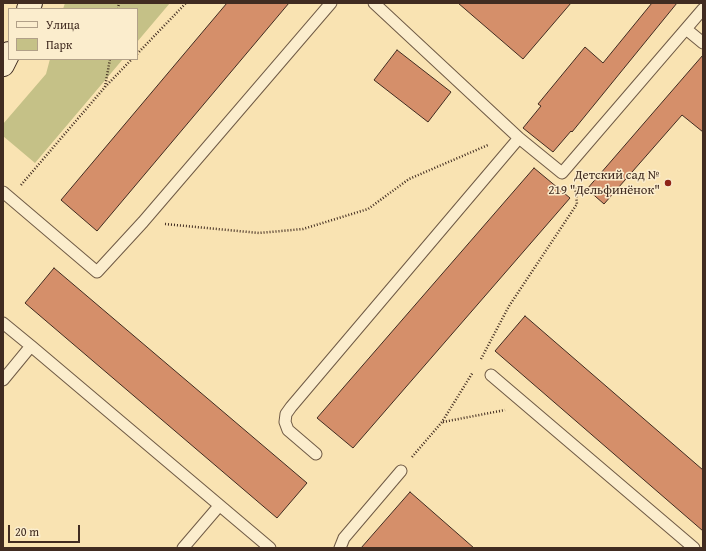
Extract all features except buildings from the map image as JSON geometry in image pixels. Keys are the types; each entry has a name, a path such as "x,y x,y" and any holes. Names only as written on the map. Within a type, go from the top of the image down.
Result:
{"lane":[{"path":"7,194 97,272 143,222 331,3"},
{"path":"374,3 519,138 562,173 703,9"},
{"path":"686,29 703,43"},
{"path":"316,454 288,430 285,422 286,414 519,138"},
{"path":"3,323 270,548"},
{"path":"3,380 31,346"},
{"path":"491,375 694,548"},
{"path":"340,548 344,538 401,471"},
{"path":"183,548 219,506"}],"path":[{"path":"138,53 186,3"},
{"path":"105,87 110,60"},
{"path":"7,194 131,60"},
{"path":"143,222 258,233 303,229 368,209 410,179 495,142 519,138"},
{"path":"478,363 509,306 577,204 572,162"},
{"path":"401,471 442,422 474,370"},
{"path":"442,422 526,405"}],"green space":[{"path":"65,3 170,3 138,41 138,8 63,8"},
{"path":"50,60 122,60 35,163 3,136 3,124 46,74"}],"place":[{"name":"Детский сад № 219 \"Дельфинёнок\"","path":"668,183"}]}
